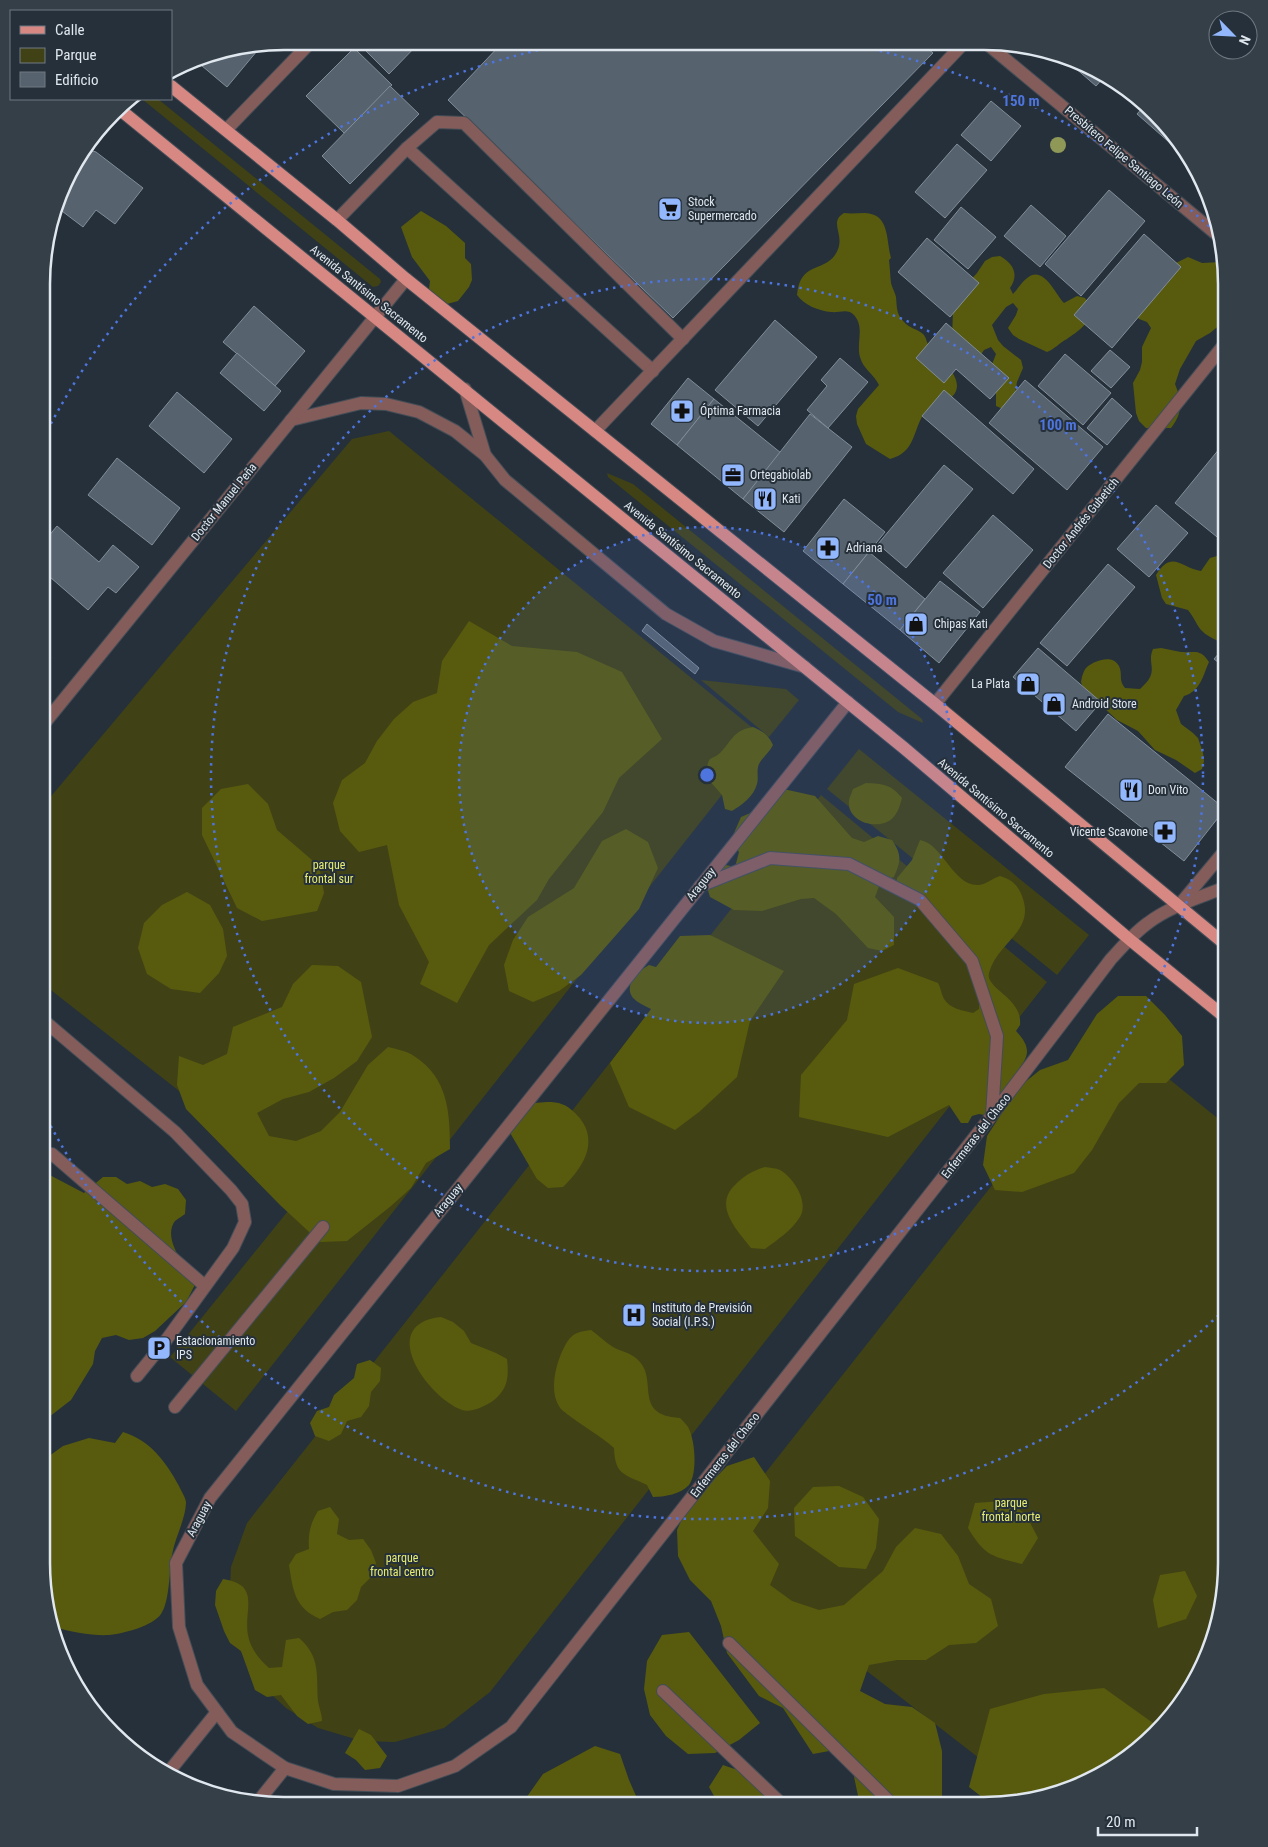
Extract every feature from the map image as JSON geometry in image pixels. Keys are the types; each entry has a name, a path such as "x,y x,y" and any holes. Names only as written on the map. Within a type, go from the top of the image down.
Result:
{"main road":[{"path":"172,87 406,279 935,704 1218,938"},
{"name":"Avenida Santísimo Sacramento","path":"124,113 806,667 1218,1011"}],"street":[{"path":"226,130 303,50"},
{"path":"595,431 957,50"},
{"name":"Presbítero Felipe Santiago León","path":"995,51 1212,231"},
{"path":"336,220 407,148 437,122 464,123 682,339"},
{"path":"407,148 653,371"},
{"name":"Doctor Manuel Peña","path":"50,716 406,279"},
{"name":"Doctor Andrés Gubetich","path":"935,704 1218,352"},
{"path":"465,389 485,455"},
{"path":"291,420 361,403 386,404 419,412 455,431 485,455 505,480 666,614 714,641 806,667"},
{"name":"Araguay","path":"232,1732 197,1685 178,1627 176,1563 210,1498 848,702"},
{"path":"700,886 770,858 849,864 920,900 972,960 997,1036 992,1115"},
{"path":"1179,906 1218,858"},
{"name":"Enfermeras del Chaco","path":"232,1732 285,1768 334,1784 398,1786 455,1766 511,1727 992,1115 1111,959 1148,922 1179,906 1218,890"},
{"path":"50,1026 175,1132 242,1204 245,1222 233,1248 167,1339 137,1376"},
{"path":"52,1154 205,1286"},
{"path":"175,1407 323,1228"},
{"path":"728,1643 884,1797"},
{"path":"662,1691 774,1797"},
{"path":"171,1768 217,1712"},
{"path":"263,1796 285,1768"}],"green space":[{"path":"143,100 159,100 380,279 381,282 378,286 373,287"},
{"path":"421,211 446,226 465,243 465,258 471,264 472,280 458,301 447,304 429,289 430,281 412,257 401,227"},
{"path":"844,213 873,214 883,223 886,229 891,258 889,260 891,283 896,295 897,310 901,319 923,334 929,345 956,379 956,391 953,396 926,411 919,422 909,447 898,456 890,459 866,444 857,424 856,416 858,409 879,385 860,357 860,330 857,320 849,312 831,312 817,309 808,305 797,295 799,285 807,272 824,264 835,255 840,242 837,221"},
{"path":"1000,256 1014,270 1014,279 1010,288 1013,294 1022,282 1032,275 1038,275 1048,282 1064,303 1077,296 1085,298 1090,311 1087,322 1083,327 1047,352 1013,335 1008,328 1018,309 1013,303 1006,307 992,325 998,340 1021,360 1023,368 1017,382 1014,398 1003,409 996,406 996,391 991,367 996,354 991,347 984,350 980,356 952,340 953,310 962,290 985,261 992,257"},
{"path":"1188,257 1202,263 1217,262 1218,326 1196,341 1180,369 1175,384 1180,407 1178,417 1171,428 1146,428 1139,421 1136,413 1133,383 1142,362 1142,347 1151,328 1147,322 1139,319 1135,313 1152,290 1167,284 1174,264"},
{"name":"parque frontal sur","path":"389,431 766,739 236,1411 170,1357 305,1190 50,989 50,798 352,439"},
{"path":"607,473 633,484 922,719 923,723 898,712 608,477"},
{"path":"1218,556 1218,641 1199,628 1188,610 1166,604 1162,598 1156,575 1162,567 1172,562 1201,571 1210,558"},
{"path":"469,621 512,646 577,652 622,672 662,739 619,778 603,812 549,879 537,900 489,945 457,1003 420,984 429,962 399,905 387,845 359,852 340,831 333,803 342,780 365,763 377,741 394,719 413,702 437,693 442,661"},
{"path":"1161,648 1200,653 1209,662 1198,686 1190,694 1184,696 1176,710 1181,724 1198,738 1203,753 1202,769 1195,773 1176,760 1155,750 1138,731 1117,720 1083,688 1081,682 1087,667 1099,660 1108,659 1113,660 1119,666 1125,688 1140,689 1150,677 1153,649"},
{"path":"701,680 786,689 799,700 769,737"},
{"path":"753,727 765,734 773,745 759,764 757,784 750,796 744,803 732,811 725,809 722,795 708,779 708,763 710,759 720,753 737,733 746,728"},
{"path":"859,749 1089,935 1057,975 827,789"},
{"path":"866,783 890,787 902,798 896,814 889,821 883,824 869,824 856,818 852,813 849,807 849,800 853,789"},
{"path":"248,784 268,804 277,830 319,866 324,893 317,911 262,921 237,908 202,835 202,808 221,789"},
{"path":"774,790 788,790 815,796 852,838 864,842 878,836 892,840 899,854 898,867 894,877 881,881 875,897 894,917 894,945 882,951 868,948 836,914 814,898 801,899 762,911 734,910 710,897 706,884 721,864 735,867 739,852 730,842 741,817 755,811"},
{"name":"parque frontal centro","path":"821,795 1047,982 490,1692 444,1728 395,1742 362,1741 318,1728 286,1708 261,1685 240,1650 229,1609 231,1567 247,1523"},
{"path":"626,829 648,842 658,868 639,909 581,975 559,991 533,1002 509,991 504,965 513,940 528,917 574,888 602,841"},
{"path":"920,840 928,843 935,849 955,872 969,884 981,885 1000,876 1014,883 1022,896 1025,908 1024,919 1020,928 993,962 989,979 1016,1008 1020,1025 1016,1031 1026,1045 1027,1051 1024,1062 1009,1083 1000,1101 984,1115 972,1116 968,1123 961,1123 949,1105 888,1137 799,1117 801,1075 847,1020 854,984 898,968 938,983 944,999 953,1007 973,1013 979,1009 979,1002 968,968 958,949 897,885 897,878 912,860"},
{"path":"187,892 210,905 223,929 227,956 219,973 200,993 171,989 147,974 138,948 144,923 162,905"},
{"path":"710,935 784,971 750,1021 737,1077 699,1112 675,1130 629,1107 610,1063 651,1009 639,1003 630,993 631,983 636,975 649,965 656,967 680,936"},
{"path":"312,965 338,966 361,982 372,1037 357,1061 334,1078 309,1092 283,1099 257,1113 269,1136 296,1141 321,1131 340,1112 368,1065 388,1047 408,1053 425,1065 440,1085 448,1109 450,1149 426,1163 411,1188 347,1241 320,1242 280,1205 186,1109 177,1085 179,1056 203,1065 227,1054 233,1027 282,1007 293,984"},
{"path":"1118,996 1146,996 1165,1015 1182,1036 1184,1065 1166,1083 1139,1083 1119,1103 1092,1150 1074,1173 1022,1192 995,1190 983,1165 987,1136 1019,1087 1040,1070 1068,1060 1097,1014"},
{"name":"parque frontal norte","path":"1112,1033 1218,1119 1218,1563 1214,1609 1200,1653 1179,1693 1150,1729 1127,1749 1088,1773 1059,1785 1025,1794 707,1547"},
{"path":"534,1103 559,1103 569,1107 583,1122 587,1132 587,1152 578,1170 563,1187 548,1188 537,1179 509,1131 522,1108"},
{"path":"765,1167 780,1170 795,1184 803,1204 802,1211 792,1227 765,1249 751,1248 734,1226 726,1201 729,1193 738,1182 752,1172"},
{"path":"50,1175 84,1193 103,1177 116,1177 127,1184 140,1181 152,1187 165,1184 178,1189 186,1200 185,1214 175,1221 172,1226 172,1242 180,1257 199,1277 186,1302 155,1331 143,1338 129,1340 116,1335 102,1338 95,1351 93,1364 71,1400 50,1416"},
{"path":"441,1317 453,1322 464,1331 471,1343 507,1359 508,1371 505,1387 499,1396 483,1407 466,1411 448,1403 423,1377 414,1361 410,1346 412,1333 422,1322"},
{"path":"591,1330 613,1347 637,1359 647,1376 651,1403 656,1410 665,1415 680,1418 688,1427 694,1447 694,1473 689,1485 682,1491 667,1496 653,1497 647,1485 627,1476 619,1469 616,1464 614,1448 563,1410 556,1400 554,1387 555,1373 566,1343 575,1334"},
{"path":"370,1360 381,1368 380,1381 371,1392 369,1406 361,1417 347,1421 341,1434 329,1441 315,1436 310,1423 317,1411 329,1407 334,1395 354,1378 357,1364"},
{"path":"123,1432 149,1446 163,1460 186,1501 184,1516 172,1555 166,1602 161,1614 157,1618 144,1626 129,1631 103,1635 61,1629 54,1609 51,1579 50,1455 63,1446 89,1438 115,1443"},
{"path":"754,1457 770,1481 768,1508 753,1531 779,1564 770,1585 792,1601 819,1610 844,1605 883,1571 896,1547 915,1528 941,1534 958,1556 969,1584 991,1599 998,1626 976,1643 949,1645 926,1660 897,1660 869,1665 860,1691 885,1704 912,1707 935,1723 942,1751 942,1797 858,1797 853,1772 840,1749 813,1754 783,1708 759,1696 727,1653 721,1626 711,1601 690,1580 678,1556 677,1530 688,1506 727,1466"},
{"path":"839,1486 863,1497 879,1519 876,1548 866,1569 839,1567 795,1536 794,1508 813,1487"},
{"path":"1003,1501 1025,1513 1038,1538 1022,1564 1003,1559 984,1550 968,1528 975,1503"},
{"path":"330,1507 339,1519 337,1534 349,1540 363,1539 371,1550 376,1563 371,1577 361,1587 357,1600 347,1610 333,1612 320,1619 305,1610 300,1604 294,1591 289,1565 296,1554 309,1549 310,1529 318,1511"},
{"path":"1185,1571 1197,1596 1186,1619 1158,1628 1153,1600 1160,1575"},
{"path":"223,1579 235,1582 243,1587 247,1593 249,1640 256,1653 269,1668 282,1667 286,1640 299,1638 311,1652 316,1667 318,1701 322,1721 308,1724 297,1716 281,1695 267,1697 255,1690 241,1651 230,1643 215,1605 216,1591"},
{"path":"689,1632 760,1723 739,1740 715,1753 688,1754 666,1736 650,1715 644,1689 647,1661 662,1635"},
{"path":"1104,1688 1154,1724 1127,1749 1114,1758 1074,1779 1030,1793 982,1797 969,1787 990,1709 1044,1694"},
{"path":"359,1729 371,1735 387,1756 380,1768 365,1770 356,1760 345,1753"},
{"path":"595,1746 620,1754 636,1797 527,1797 543,1774"},
{"path":"723,1765 753,1778 764,1788 767,1797 715,1797 709,1787"}],"building":[{"path":"352,50 356,50 392,85 344,133 306,96"},
{"path":"365,50 412,50 389,74"},
{"name":"Stock Supermercado","path":"495,50 929,50 933,53 673,318 448,100"},
{"path":"256,52 227,87 201,65 238,54"},
{"path":"1076,69 1101,81 1096,86"},
{"path":"390,86 419,114 350,184 322,156"},
{"path":"991,101 1021,126 991,161 961,135"},
{"path":"1140,110 1150,118 1173,146 1137,114"},
{"path":"957,144 987,170 945,218 915,192"},
{"path":"91,150 143,188 115,224 96,210 83,227 62,211 74,180"},
{"path":"1109,190 1145,221 1081,296 1045,264"},
{"path":"1031,205 1066,236 1040,267 1004,236"},
{"path":"961,207 996,237 968,269 934,240"},
{"path":"1144,234 1181,267 1112,348 1074,315"},
{"path":"927,238 979,283 950,317 898,272"},
{"path":"254,306 305,351 275,386 223,342"},
{"path":"775,320 817,357 758,426 715,390"},
{"path":"946,323 1009,378 990,399 956,369 944,383 916,358"},
{"path":"1110,350 1130,367 1111,388 1091,371"},
{"path":"237,353 281,391 264,411 220,373"},
{"path":"1065,354 1111,393 1083,425 1038,386"},
{"path":"840,358 868,382 828,428 807,410 827,386 821,380"},
{"path":"688,378 714,399 677,445 651,424"},
{"path":"1025,380 1103,447 1067,490 989,423"},
{"path":"944,390 1034,469 1013,494 922,416"},
{"path":"177,392 232,439 204,473 149,426"},
{"path":"1112,398 1132,416 1107,445 1087,428"},
{"path":"714,399 781,453 743,499 677,445"},
{"path":"810,414 852,447 784,532 743,499"},
{"path":"1218,450 1218,538 1175,503"},
{"path":"117,458 180,508 152,545 88,495"},
{"path":"944,465 973,489 906,568 878,544"},
{"path":"844,499 885,532 843,584 803,551"},
{"path":"1156,505 1188,533 1149,577 1117,549"},
{"path":"993,515 1033,550 983,608 943,573"},
{"path":"57,526 99,562 113,545 139,567 116,593 108,587 88,610 50,577 50,534"},
{"path":"869,552 925,599 900,630 843,584"},
{"path":"1108,564 1135,587 1067,666 1040,643"},
{"path":"940,581 980,612 939,663 900,630"},
{"path":"647,624 699,668 695,674 642,631"},
{"path":"1038,648 1101,702 1076,731 1013,677"},
{"path":"1108,714 1218,803 1218,818 1184,861 1065,767"}],"place":[{"name":"Stock Supermercado","path":"670,209"},
{"name":"Óptima Farmacia","path":"682,411"},
{"name":"Ortegabiolab","path":"733,475"},
{"name":"Kati","path":"765,499"},
{"name":"Adriana","path":"828,548"},
{"name":"Chipas Kati","path":"916,624"},
{"name":"La Plata","path":"1028,684"},
{"name":"Android Store","path":"1054,704"},
{"name":"Don Vito","path":"1131,790"},
{"name":"Vicente Scavone","path":"1165,832"},
{"name":"Instituto de Previsión Social (I.P.S.)","path":"634,1315"},
{"name":"Estacionamiento IPS","path":"159,1348"}]}
